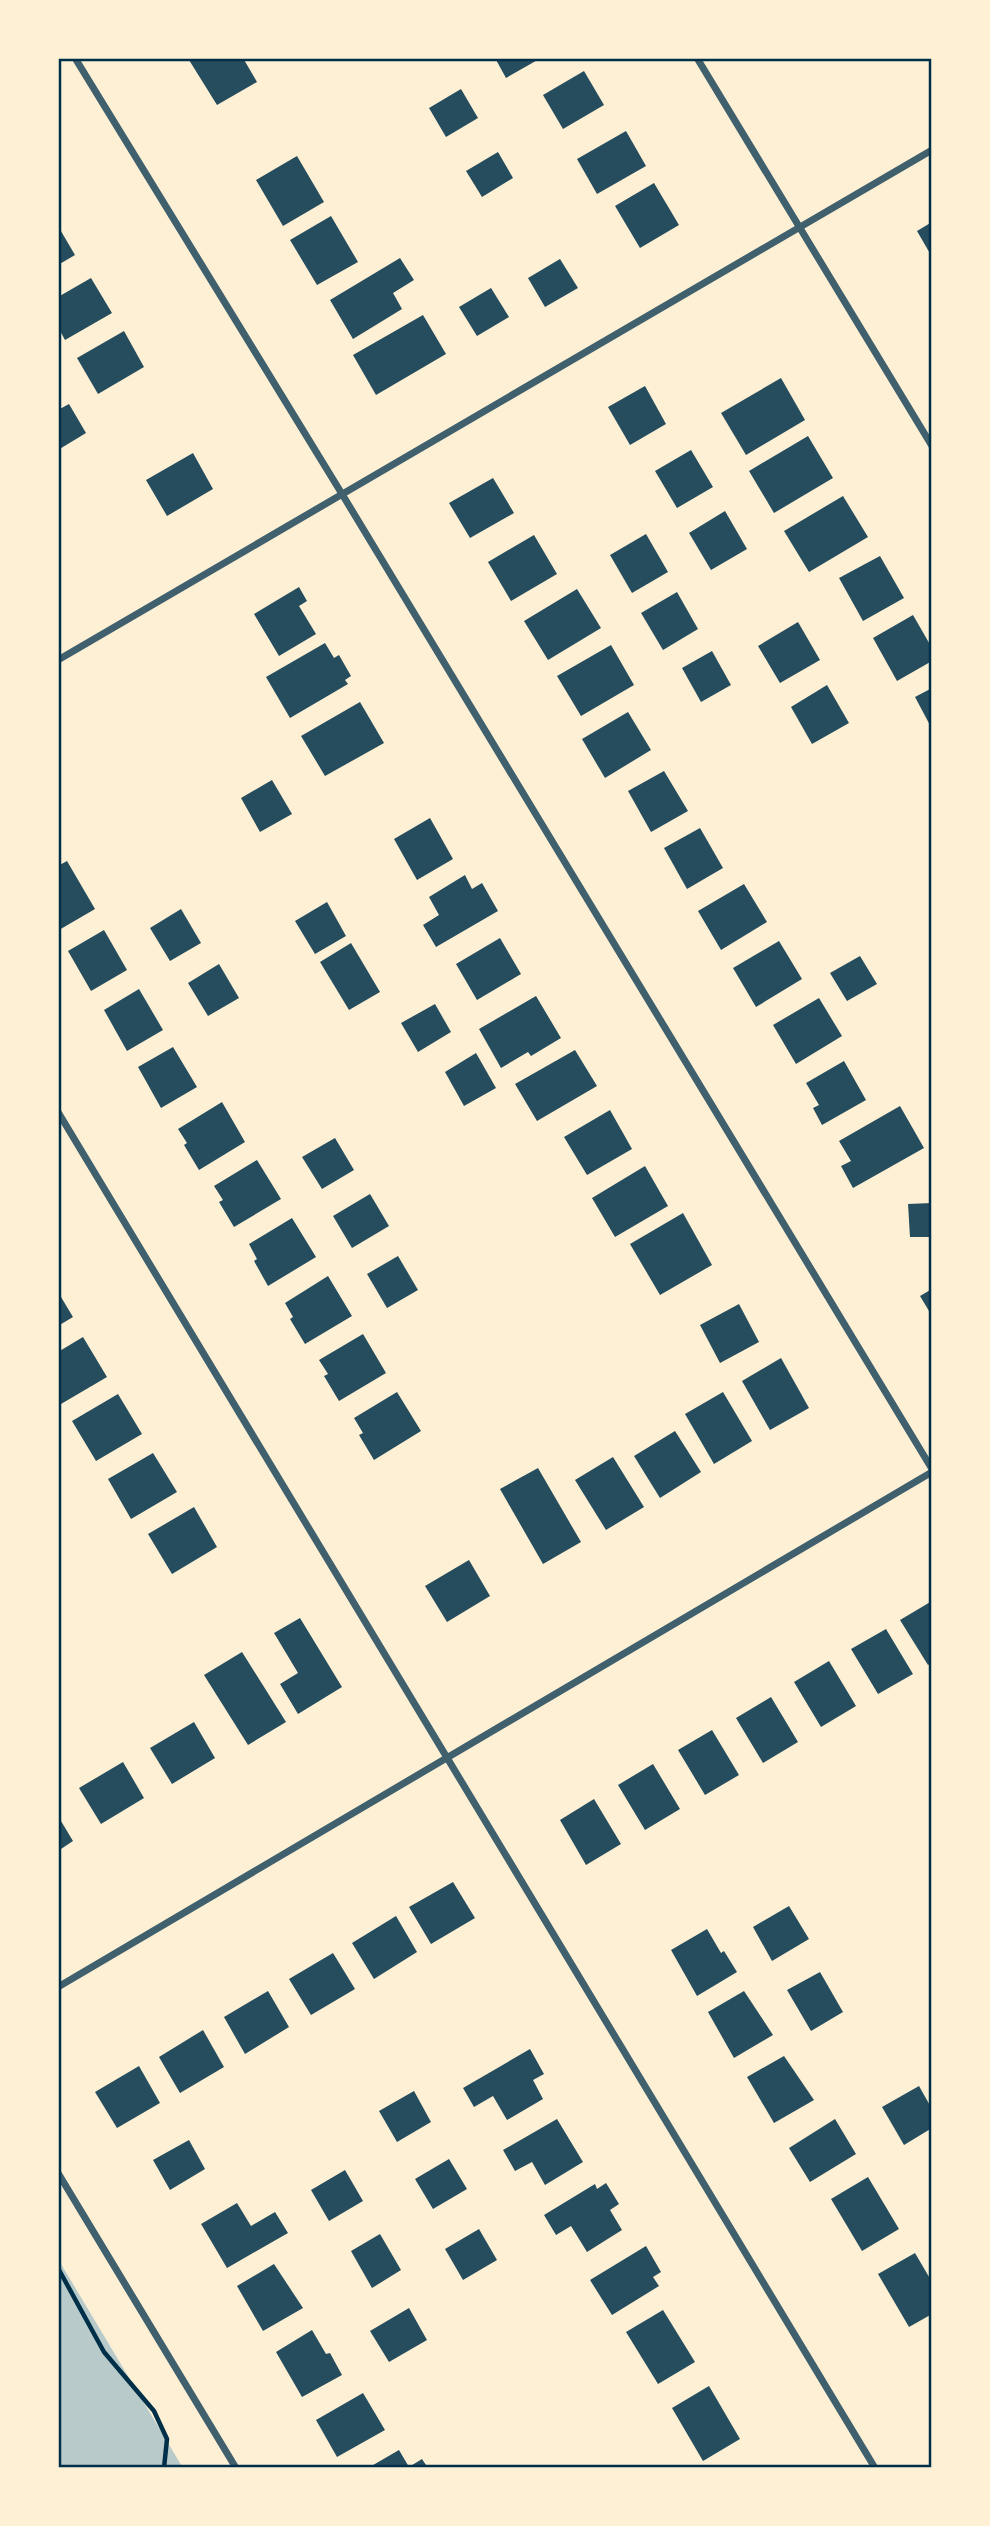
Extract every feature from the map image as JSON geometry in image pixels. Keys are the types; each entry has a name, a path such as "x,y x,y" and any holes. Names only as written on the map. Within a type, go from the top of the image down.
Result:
{"street":[{"path":"58,1987 932,1471 342,494 75,58"},
{"path":"697,58 932,446"},
{"path":"58,660 932,150"},
{"path":"58,1112 875,2468"},
{"path":"58,2173 236,2468"}],"path":[{"path":"58,2268 104,2352 154,2411 167,2440 164,2468"}],"shaded area":[{"path":"58,2259 183,2468 58,2468"}],"building":[{"path":"243,58 257,82 217,105 189,60"},
{"path":"495,58 541,58 506,78"},
{"path":"584,71 604,105 563,129 543,95"},
{"path":"461,89 478,118 446,137 429,108"},
{"path":"626,131 646,166 597,194 577,159"},
{"path":"498,152 513,178 482,197 466,171"},
{"path":"297,156 324,202 283,226 256,180"},
{"path":"654,183 679,225 640,248 615,206"},
{"path":"331,216 358,262 317,285 290,240"},
{"path":"932,222 932,257 917,231"},
{"path":"58,226 75,255 58,265"},
{"path":"400,258 414,280 393,293 402,309 353,339 330,300"},
{"path":"560,259 578,288 545,307 528,278"},
{"path":"91,278 112,313 65,340 58,327 58,297"},
{"path":"491,288 509,317 477,336 459,307"},
{"path":"423,315 446,354 376,395 353,355"},
{"path":"124,331 144,367 98,394 77,358"},
{"path":"781,378 805,420 746,455 721,413"},
{"path":"645,386 666,424 630,445 608,407"},
{"path":"69,404 86,433 58,450 58,410"},
{"path":"808,436 833,478 774,513 749,471"},
{"path":"691,450 713,487 677,508 655,471"},
{"path":"193,453 213,489 167,516 146,480"},
{"path":"493,478 514,513 470,538 449,503"},
{"path":"843,496 868,537 809,572 784,531"},
{"path":"725,511 747,549 711,570 689,533"},
{"path":"646,534 668,572 632,593 610,555"},
{"path":"534,535 557,574 511,601 488,562"},
{"path":"880,556 904,598 863,621 839,578"},
{"path":"299,587 307,601 299,606 316,634 279,656 254,614"},
{"path":"577,589 601,628 548,660 524,621"},
{"path":"677,592 698,629 663,650 641,613"},
{"path":"913,615 932,648 932,661 897,681 873,638"},
{"path":"798,622 820,660 780,683 758,646"},
{"path":"325,643 334,658 339,655 351,676 345,680 348,684 290,718 266,677"},
{"path":"611,645 634,685 581,716 557,676"},
{"path":"712,651 731,685 701,702 682,668"},
{"path":"827,685 849,723 812,744 791,707"},
{"path":"932,688 932,729 915,697"},
{"path":"360,702 384,743 325,776 301,736"},
{"path":"628,712 651,750 605,778 582,739"},
{"path":"664,771 688,811 651,832 628,791"},
{"path":"272,780 292,814 260,832 241,798"},
{"path":"430,818 453,859 417,880 394,839"},
{"path":"700,828 723,868 687,889 664,848"},
{"path":"67,861 95,909 59,930 58,866"},
{"path":"465,875 472,889 482,883 498,911 436,947 423,925 439,915 429,897"},
{"path":"744,884 767,922 721,950 698,911"},
{"path":"327,902 346,936 315,954 295,921"},
{"path":"181,909 201,943 170,961 150,928"},
{"path":"104,930 127,970 91,991 68,951"},
{"path":"500,938 521,974 477,1000 456,964"},
{"path":"779,941 802,979 756,1007 733,968"},
{"path":"351,943 380,992 349,1010 320,962"},
{"path":"860,956 877,984 847,1001 830,973"},
{"path":"219,964 239,998 208,1016 188,983"},
{"path":"139,989 163,1030 127,1051 104,1010"},
{"path":"536,996 561,1038 531,1056 528,1052 501,1068 479,1029"},
{"path":"819,998 842,1036 796,1064 773,1025"},
{"path":"435,1004 451,1032 418,1052 401,1023"},
{"path":"173,1047 197,1087 161,1108 138,1067"},
{"path":"575,1050 597,1086 537,1121 515,1084"},
{"path":"476,1053 496,1088 464,1106 445,1072"},
{"path":"844,1061 866,1100 822,1125 813,1108 819,1105 806,1083"},
{"path":"222,1102 245,1142 199,1170 178,1129"},
{"path":"900,1106 924,1148 853,1188 841,1166 851,1161 839,1141"},
{"path":"610,1110 632,1149 587,1175 564,1137"},
{"path":"335,1138 354,1170 322,1189 302,1157"},
{"path":"257,1160 281,1199 234,1227 219,1202 223,1200 214,1186"},
{"path":"645,1166 668,1206 615,1237 592,1198"},
{"path":"370,1194 389,1226 352,1248 333,1216"},
{"path":"932,1203 932,1237 910,1237 908,1204"},
{"path":"683,1213 712,1265 660,1295 630,1244"},
{"path":"292,1218 316,1257 268,1286 254,1261 257,1259 249,1244"},
{"path":"398,1256 418,1290 387,1308 367,1274"},
{"path":"328,1276 352,1316 305,1344 290,1319 293,1317 285,1303"},
{"path":"932,1289 932,1316 920,1296"},
{"path":"58,1292 73,1317 58,1326"},
{"path":"739,1304 759,1342 720,1363 700,1325"},
{"path":"363,1334 386,1373 339,1401 324,1376 328,1374 319,1360"},
{"path":"83,1337 107,1377 61,1404 58,1398 58,1352"},
{"path":"781,1358 809,1408 770,1430 742,1381"},
{"path":"397,1392 421,1431 374,1460 359,1435 363,1433 354,1418"},
{"path":"723,1392 752,1441 714,1464 685,1414"},
{"path":"118,1394 142,1434 96,1461 72,1421"},
{"path":"675,1431 701,1472 660,1498 634,1456"},
{"path":"153,1453 177,1492 131,1519 108,1479"},
{"path":"613,1457 644,1507 606,1530 575,1480"},
{"path":"538,1468 581,1542 543,1564 500,1489"},
{"path":"194,1507 217,1547 172,1574 148,1534"},
{"path":"469,1560 490,1596 447,1622 425,1586"},
{"path":"932,1601 932,1663 928,1665 900,1620"},
{"path":"300,1618 342,1687 298,1714 280,1684 298,1673 274,1633"},
{"path":"886,1629 913,1674 878,1694 851,1649"},
{"path":"242,1652 286,1722 248,1745 204,1675"},
{"path":"829,1661 856,1706 821,1727 794,1682"},
{"path":"771,1697 798,1742 763,1763 736,1718"},
{"path":"194,1722 215,1758 172,1784 150,1748"},
{"path":"712,1730 739,1775 705,1795 678,1750"},
{"path":"123,1762 144,1798 101,1824 79,1788"},
{"path":"653,1764 680,1809 645,1830 618,1785"},
{"path":"594,1799 621,1844 586,1865 560,1820"},
{"path":"58,1816 73,1841 58,1851"},
{"path":"453,1882 475,1918 431,1944 409,1907"},
{"path":"789,1906 809,1939 772,1961 753,1927"},
{"path":"396,1916 417,1952 374,1979 352,1943"},
{"path":"707,1929 721,1953 724,1951 737,1972 697,1996 671,1950"},
{"path":"333,1953 355,1989 311,2015 289,1979"},
{"path":"820,1972 843,2012 811,2031 787,1990"},
{"path":"268,1991 289,2027 245,2054 224,2017"},
{"path":"744,1991 773,2035 734,2058 708,2012"},
{"path":"203,2030 224,2067 180,2093 159,2057"},
{"path":"530,2049 544,2074 533,2080 543,2099 507,2120 493,2096 474,2107 463,2088"},
{"path":"784,2056 814,2100 774,2123 747,2077"},
{"path":"139,2066 160,2103 117,2128 95,2092"},
{"path":"919,2086 932,2109 932,2128 904,2145 882,2107"},
{"path":"414,2091 431,2122 397,2142 379,2111"},
{"path":"557,2119 583,2162 545,2185 532,2162 515,2171 503,2150"},
{"path":"835,2119 856,2154 810,2182 789,2148"},
{"path":"189,2140 205,2169 170,2190 153,2160"},
{"path":"449,2159 467,2189 433,2209 415,2179"},
{"path":"345,2170 363,2201 329,2221 311,2190"},
{"path":"868,2177 899,2229 862,2251 831,2199"},
{"path":"606,2183 619,2204 610,2210 622,2230 587,2252 571,2226 556,2235 544,2215 595,2184 597,2189"},
{"path":"237,2203 251,2226 275,2212 288,2233 227,2268 201,2224"},
{"path":"479,2229 497,2260 463,2280 445,2249"},
{"path":"380,2234 401,2270 372,2288 351,2251"},
{"path":"646,2246 661,2272 653,2277 659,2286 612,2315 590,2280"},
{"path":"915,2253 932,2282 932,2314 909,2327 878,2274"},
{"path":"274,2264 303,2308 263,2331 237,2286"},
{"path":"409,2308 427,2340 389,2362 370,2331"},
{"path":"663,2310 695,2362 658,2384 626,2332"},
{"path":"312,2330 326,2354 330,2353 342,2375 302,2397 276,2352"},
{"path":"709,2386 740,2439 703,2461 672,2408"},
{"path":"363,2393 385,2430 337,2457 316,2420"},
{"path":"399,2450 409,2467 422,2459 428,2468 368,2468"}]}
